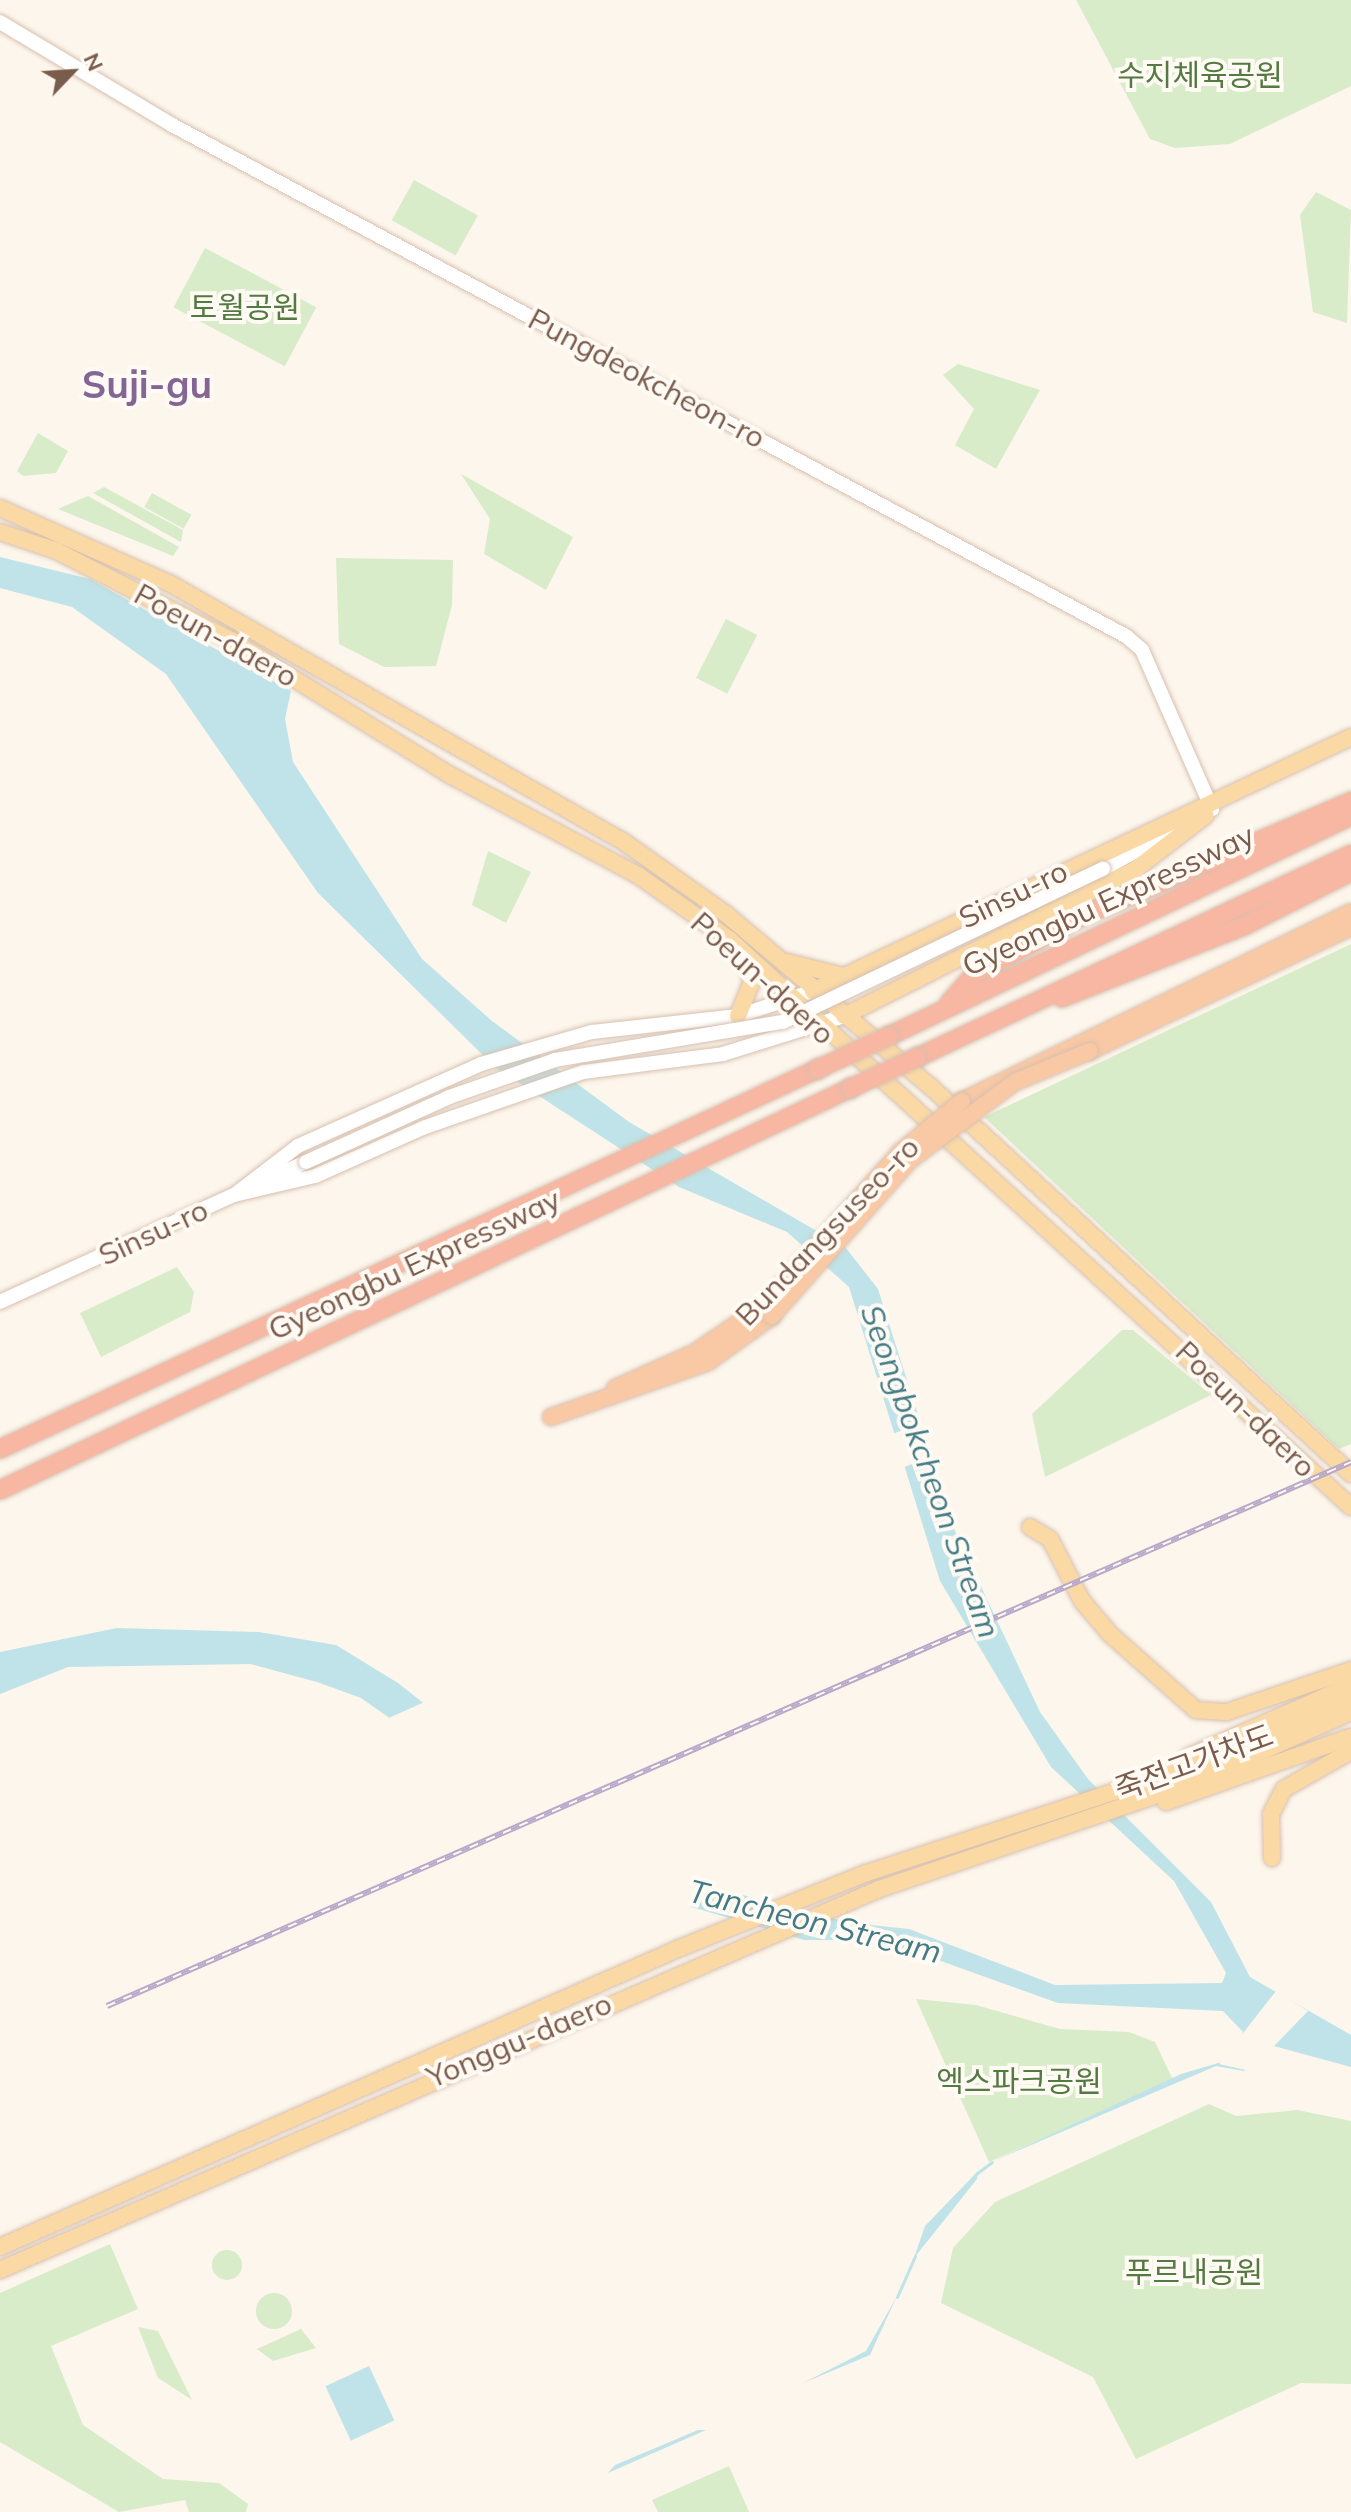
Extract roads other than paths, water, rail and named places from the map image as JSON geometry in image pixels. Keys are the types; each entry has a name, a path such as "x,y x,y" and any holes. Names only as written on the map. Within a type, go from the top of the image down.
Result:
{"highway":[{"path":"943,1010 973,975 1081,917 1351,801"},
{"name":"Gyeongbu Expressway","path":"0,1449 889,1036 1351,816"},
{"name":"Gyeongbu Expressway","path":"0,1490 1351,854"},
{"path":"1028,1005 1092,991 1351,872"},
{"name":"Bundangsuseo-ro","path":"1087,1044 1351,912"},
{"name":"Bundangsuseo-ro","path":"767,1311 694,1353 551,1417 708,1362 767,1311 934,1122 1009,1073 1087,1044 1351,927"}],"main road":[{"name":"Pungdeokcheon-ro","path":"0,22 172,125 1126,636 1142,650 1217,806"},
{"name":"Poeun-daero","path":"0,508 171,584 624,842 783,963 931,1087 1351,1474"},
{"name":"Poeun-daero","path":"0,532 57,551 233,641 452,776 639,876 741,951 817,1027 959,1144 1351,1507"},
{"name":"Sinsu-ro","path":"0,1302 449,1097 555,1060 783,1022 1103,869 1351,737"},
{"name":"Sinsu-ro","path":"813,991 1133,834 1217,806"},
{"name":"Sinsu-ro","path":"844,1016 1136,869 1217,806"},
{"path":"738,1016 752,981 741,951"},
{"path":"772,982 783,963 847,974 837,996 864,1007"},
{"path":"234,1195 298,1146 428,1085 555,1040 738,1016 813,991"},
{"path":"234,1195 315,1176 425,1127 583,1072 723,1054 817,1027 844,1016"},
{"path":"1030,1527 1050,1539 1082,1601 1110,1634 1196,1710 1227,1712 1351,1670"},
{"path":"1034,1818 1253,1729 1351,1685"},
{"name":"죽전고가차도","path":"1034,1818 1231,1753 1351,1698"},
{"name":"죽전고가차도","path":"1049,1834 1236,1766 1351,1712"},
{"path":"1049,1834 1275,1769 1351,1737"},
{"path":"1272,1858 1271,1814 1284,1789 1351,1751"},
{"name":"Yonggu-daero","path":"0,2247 680,1948 867,1873 1034,1818"},
{"name":"Yonggu-daero","path":"0,2270 879,1889 1049,1834"}],"water":[{"path":"0,557 90,579 291,691 285,719 293,762 422,959 492,1021 629,1122 846,1248 878,1289 955,1531 1040,1712 1088,1779 1211,1902 1250,1977 1351,2035 1351,2067 1270,2045 1244,2071 1216,2066 989,2163 1181,2074 1235,2058 1243,2032 1223,2011 1058,2003 913,1951 861,1940 804,1940 637,1891 361,1698 317,1682 250,1664 68,1667 0,1694 0,1652 117,1628 259,1632 336,1645 398,1683 629,1866 852,1923 909,1929 1055,1985 1222,1983 1226,1973 1174,1881 1051,1767 940,1581 849,1287 787,1232 679,1187 496,1068 318,893 166,674 72,607 0,588"},
{"path":"978,2171 977,2179 914,2258 925,2226"},
{"path":"897,2296 870,2355 803,2383 866,2351"},
{"path":"369,2366 394,2420 351,2441 325,2386"},
{"path":"698,2430 706,2430 608,2473 615,2465"}],"waterway":[{"path":"976,2174 992,2162"},
{"path":"897,2297 915,2256"}],"railway":[{"path":"107,2006 1351,1462"}],"district":[{"name":"Suji-gu","path":"147,385"}],"park label":[{"name":"수지체육공원","path":"1200,75"},
{"name":"토월공원","path":"245,307"},
{"name":"엑스파크공원","path":"1019,2081"},
{"name":"푸르내공원","path":"1194,2272"}],"water label":[{"name":"Seongbokcheon Stream","path":"931,1471"},
{"name":"Tancheon Stream","path":"815,1921"}]}
